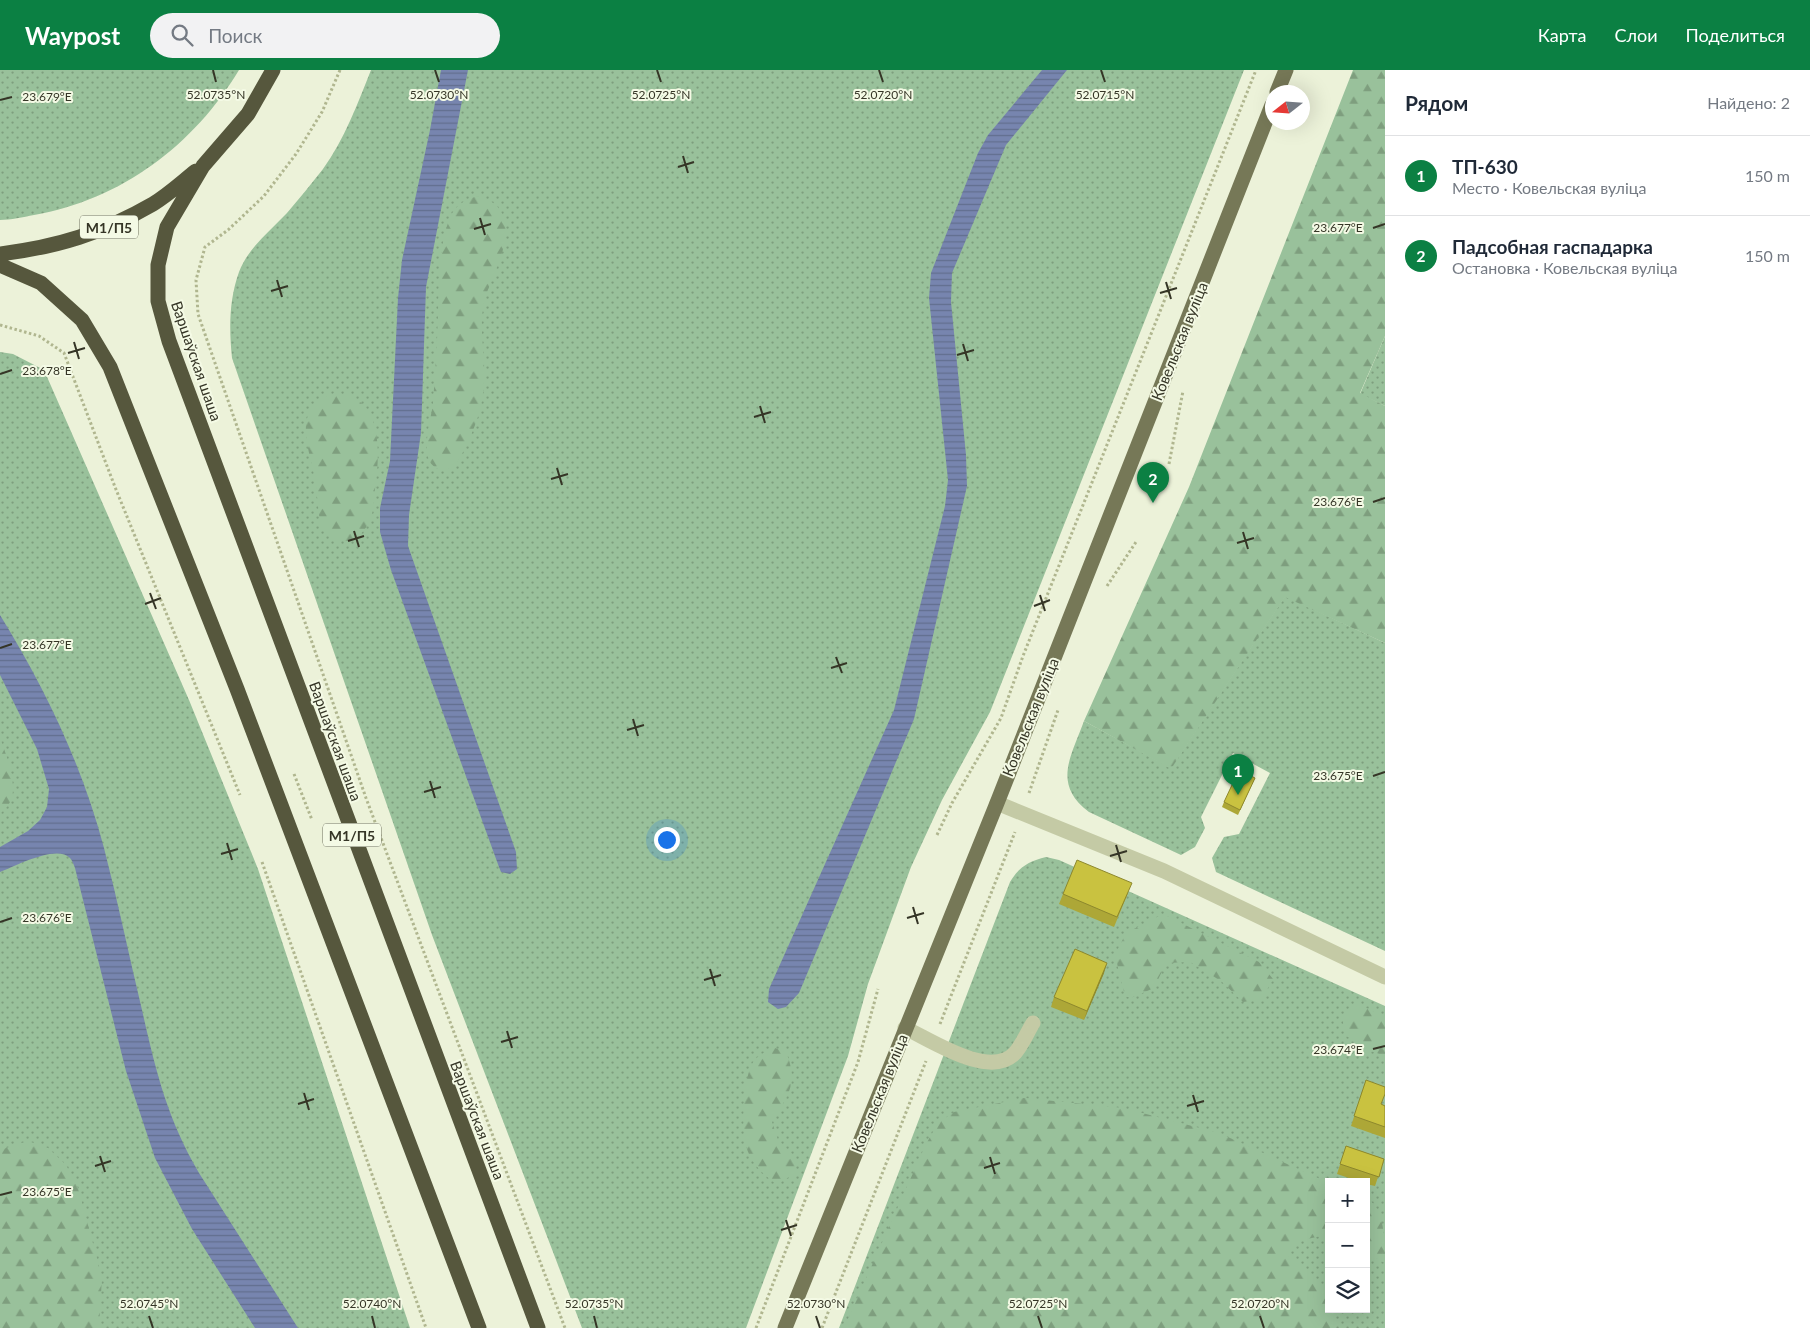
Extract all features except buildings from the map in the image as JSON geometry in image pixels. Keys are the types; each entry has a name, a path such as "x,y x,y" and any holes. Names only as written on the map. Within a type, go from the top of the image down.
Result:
{"highway":[{"name":"Варшаўская шаша","path":"273,70 248,114 203,166 167,227 158,265 158,301 169,341 538,1328"},
{"name":"Варшаўская шаша","path":"0,254 41,249 100,231 154,203 203,166"},
{"path":"0,265 41,283 82,320 110,368 237,689 479,1328"}],"main road":[{"path":"1281,85 1286,70"},
{"name":"Ковельская вуліца","path":"785,1328 997,803 1265,123"}],"lane":[{"path":"997,803 1164,871 1385,977"},
{"path":"905,1028 972,1061 996,1062 1014,1055 1032,1023"}],"path":[{"path":"340,70 322,112 296,154 264,196 228,230 205,247 196,280 198,314 366,798 565,1328"},
{"path":"937,835 952,803 1001,718 1023,656 1256,70"},
{"path":"0,325 39,336 64,353 115,487 240,795"},
{"path":"1102,593 1136,542"},
{"path":"822,1328 1022,814 1060,704"},
{"path":"294,774 312,820"},
{"path":"262,862 426,1328"},
{"path":"756,1328 858,1062 878,989"}],"green space":[{"path":"0,70 239,70 221,97 177,145 152,165 125,182 96,197 66,208 0,220"},
{"path":"371,70 1244,70 990,712 942,800 911,867 868,984 848,1056 746,1328 582,1328 432,935 232,358 230,325 233,293 243,263 267,233 287,213 331,158 350,121"},
{"path":"1353,70 1385,70 1385,336 1360,393 1385,406 1385,643 1285,597 1171,769 1084,721 1189,487"},
{"path":"477,196 490,201 500,210 506,229 505,240 482,313 484,372 483,391 478,417 472,434 458,460 450,468 441,470 434,467 430,462 427,447 433,403 442,245 448,223 455,209 467,200"},
{"path":"1385,336 1385,406 1360,394"},
{"path":"0,352 13,354 44,370 189,700 258,869 410,1328 0,1328"},
{"path":"335,393 351,397 363,404 371,415 375,429 378,459 371,517 367,526 355,538 342,541 324,530 320,522 306,429 307,418 312,408 321,399"},
{"path":"1285,596 1385,643 1385,951 1216,872 1212,858 1224,837 1239,834 1270,773 1233,753 1201,817 1205,828 1195,847 1181,855 1089,812 1078,802 1071,791 1068,780 1070,758 1084,721 1171,768"},
{"path":"0,738 10,767 13,791 10,802 0,814"},
{"path":"1046,857 1059,860 1385,1006 1385,1328 839,1328 1010,882 1017,872 1030,863"},
{"path":"1163,914 1259,962 1273,979 1262,999 1243,1002 1221,981 1190,962 1166,963 1154,988 1131,998 1125,996 1115,955 1126,933"},
{"path":"1360,1005 1385,1017 1385,1056 1368,1050 1345,1035 1343,1022 1348,1009"},
{"path":"775,1048 786,1052 790,1063 792,1081 787,1096 772,1122 778,1140 793,1155 796,1173 777,1184 762,1173 754,1163 744,1139 745,1094 751,1066 758,1057"},
{"path":"1024,1098 1123,1108 1219,1133 1325,1181 1325,1235 1299,1241 1287,1255 1321,1284 1325,1292 1325,1313 1334,1313 1334,1328 844,1328 925,1146 938,1123 954,1112"},
{"path":"28,1141 48,1148 66,1165 78,1188 102,1277 99,1328 0,1328 0,1150"},
{"path":"1370,1201 1377,1209 1383,1226 1385,1263 1370,1255"}],"water":[{"path":"441,70 468,70 426,287 421,433 409,515 408,546 516,852 517,869 510,874 501,872 499,867 391,570 380,532 380,508 390,461 398,298 402,260"},
{"path":"1042,70 1067,70 1006,145 952,273 951,302 966,455 967,486 914,719 799,993 786,1007 778,1009 768,1002 769,989 894,710 945,506 948,480 929,298 931,273 978,153 988,135"},
{"path":"0,615 47,699 85,787 104,848 147,1033 171,1114 199,1173 298,1328 255,1328 192,1229 155,1158 126,1071 75,868 70,858 64,854 56,853 46,855 25,861 0,872 0,847 28,831 40,820 47,807 49,789 37,749 0,675"}],"place":[{"name":"Падсобная гаспадарка","path":"1153,503"},
{"name":"ТП-630","path":"1238,795"}]}
